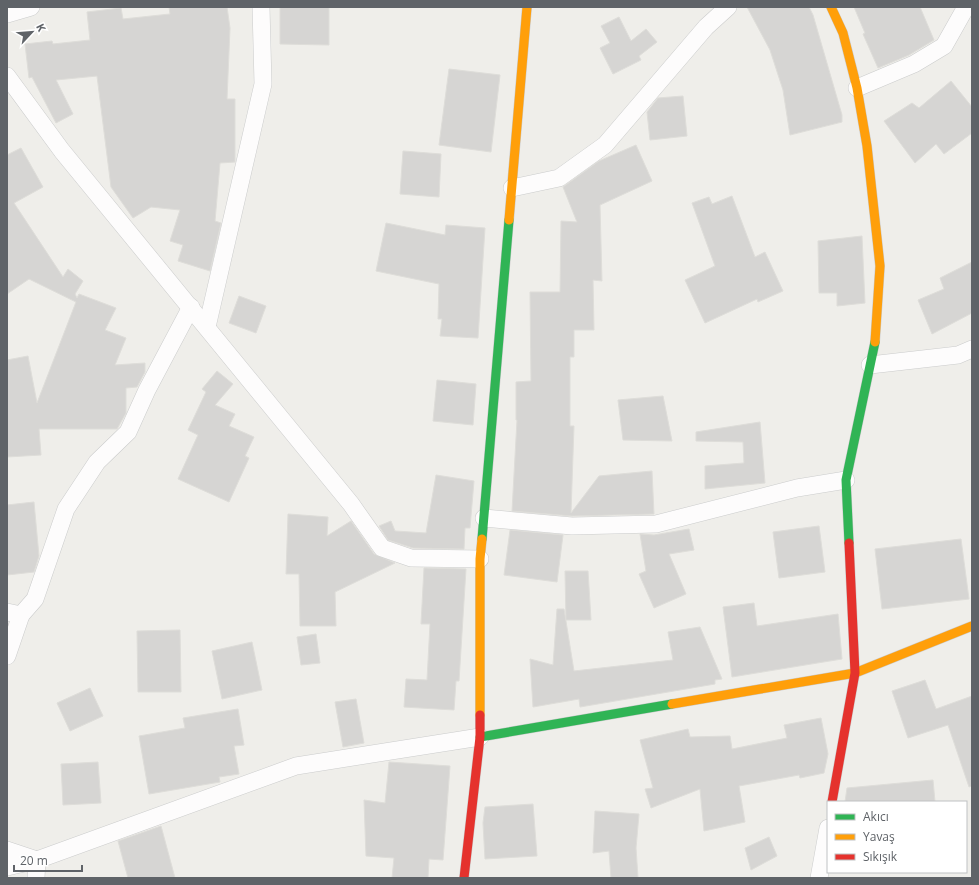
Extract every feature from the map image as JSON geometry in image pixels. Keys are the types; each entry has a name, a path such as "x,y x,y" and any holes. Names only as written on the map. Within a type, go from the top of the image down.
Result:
{"street":[{"path":"7,14 31,7"},
{"path":"207,327 263,84 261,7"},
{"path":"464,878 480,737 480,559 527,7"},
{"path":"512,188 558,178 605,145 706,27 728,7"},
{"path":"831,7 842,32 857,88 867,146 880,266 877,334 846,480 854,673 832,801"},
{"path":"857,88 914,64 944,46 966,7"},
{"path":"7,76 62,151 351,504 382,548 412,558 480,559"},
{"path":"7,656 14,613 35,599 66,510 97,462 128,432 147,390 191,307"},
{"path":"870,365 958,355 972,349"},
{"path":"484,518 572,526 656,524 797,488 846,480"},
{"path":"7,867 37,860 296,766 480,737 854,673 972,626"},
{"path":"819,878 827,834"},
{"path":"7,850 37,860"},
{"path":"36,878 37,860"}],"building":[{"path":"169,7 227,7 230,28 227,99 235,99 235,162 220,163 215,221 221,223 210,271 178,261 183,245 170,241 180,210 151,207 133,218 111,187 97,76 56,80 73,114 56,123 32,77 29,78 25,44 52,41 53,44 90,40 87,12 121,8 123,19 170,14"},
{"path":"280,7 329,7 329,45 280,44"},
{"path":"747,7 809,7 813,15 842,115 842,122 790,135 783,90 770,50"},
{"path":"854,7 920,7 934,40 909,55 878,68 863,34 865,33"},
{"path":"619,17 631,41 646,29 657,42 639,56 641,60 613,74 600,48 610,43 601,26"},
{"path":"449,69 500,75 491,152 439,145"},
{"path":"951,81 972,107 972,133 944,154 936,144 915,163 884,121 912,103 919,108"},
{"path":"683,96 687,136 650,140 647,112 658,98"},
{"path":"636,145 652,181 600,205 602,281 593,280 594,330 574,330 574,357 570,357 570,426 574,426 571,513 599,476 652,471 654,514 572,516 512,511 517,420 516,382 531,381 530,292 560,292 561,221 577,222 563,187 599,161"},
{"path":"21,148 43,187 14,203 63,277 68,269 83,281 75,294 77,298 79,294 116,308 105,330 126,338 115,365 145,363 145,372 137,387 126,388 126,413 117,429 39,429 41,455 7,457 7,360 28,356 37,403 76,302 29,279 7,294 7,155"},
{"path":"403,151 441,154 439,197 400,194"},
{"path":"732,196 755,257 765,252 783,291 758,302 757,299 705,323 685,280 715,266 692,203 709,197 712,204"},
{"path":"386,223 445,235 446,225 485,228 478,338 440,336 442,319 438,319 439,284 376,271"},
{"path":"862,236 865,303 837,306 837,293 819,293 818,241"},
{"path":"972,262 972,313 932,334 918,300 944,289 940,278"},
{"path":"239,296 266,306 256,333 229,323"},
{"path":"217,371 233,384 215,405 235,414 229,426 254,437 245,456 249,458 229,502 178,479 198,435 188,430 206,392 202,389"},
{"path":"437,380 476,384 473,425 433,421"},
{"path":"663,396 672,441 623,440 618,400"},
{"path":"760,422 765,483 705,489 705,466 744,463 743,442 696,441 696,432"},
{"path":"436,475 474,481 470,528 465,528 464,549 413,548 388,540 379,526 391,521 395,531 426,533"},
{"path":"34,502 39,556 34,572 7,575 7,505"},
{"path":"288,514 328,517 327,536 351,521 374,554 395,563 335,592 336,626 300,626 299,574 286,574"},
{"path":"819,526 825,572 779,578 773,532"},
{"path":"689,529 694,550 669,554 686,594 654,608 639,574 646,571 640,534 654,535"},
{"path":"510,530 563,535 557,582 504,575"},
{"path":"961,539 969,599 882,609 875,549"},
{"path":"424,568 466,569 459,681 456,681 454,710 404,707 406,679 427,680 430,624 421,624"},
{"path":"565,571 588,571 591,620 566,620"},
{"path":"754,603 757,626 838,614 842,659 732,677 723,607"},
{"path":"557,609 564,609 574,671 673,660 668,632 700,627 722,679 715,680 715,684 580,707 579,699 533,707 530,659 553,665"},
{"path":"180,630 181,692 138,692 137,631"},
{"path":"316,634 320,663 301,665 297,637"},
{"path":"252,642 262,690 222,699 212,651"},
{"path":"925,680 936,709 972,696 972,786 969,787 948,725 908,738 892,691"},
{"path":"90,688 103,716 70,731 57,703"},
{"path":"356,699 364,743 343,747 335,702"},
{"path":"238,709 244,745 234,746 239,774 219,777 220,782 149,794 139,736 185,728 183,718"},
{"path":"821,718 828,754 824,773 800,778 799,775 739,786 745,822 704,831 700,789 651,808 645,789 653,788 640,740 688,729 690,737 730,736 732,749 787,738 784,725"},
{"path":"98,762 101,803 63,805 61,764"},
{"path":"389,762 450,766 443,860 429,859 428,878 392,878 394,858 366,856 364,800 385,803"},
{"path":"933,780 935,801 845,801 847,788"},
{"path":"533,804 537,856 485,859 483,823 485,807"},
{"path":"595,811 639,814 636,848 638,878 611,878 609,851 593,853"},
{"path":"161,826 175,878 128,878 118,841"},
{"path":"769,837 777,856 751,870 745,848"}],"traffic: fast":[{"path":"482,539 509,220"},
{"path":"849,543 846,480 875,342"},
{"path":"480,737 672,704"}],"traffic: slow":[{"path":"509,220 527,7"},
{"path":"831,7 843,33 857,88 867,146 880,266 875,342"},
{"path":"480,715 480,559 482,539"},
{"path":"672,704 855,673 972,626"}],"traffic: jam":[{"path":"832,801 855,673 849,543"},
{"path":"464,878 480,737 480,715"}]}
